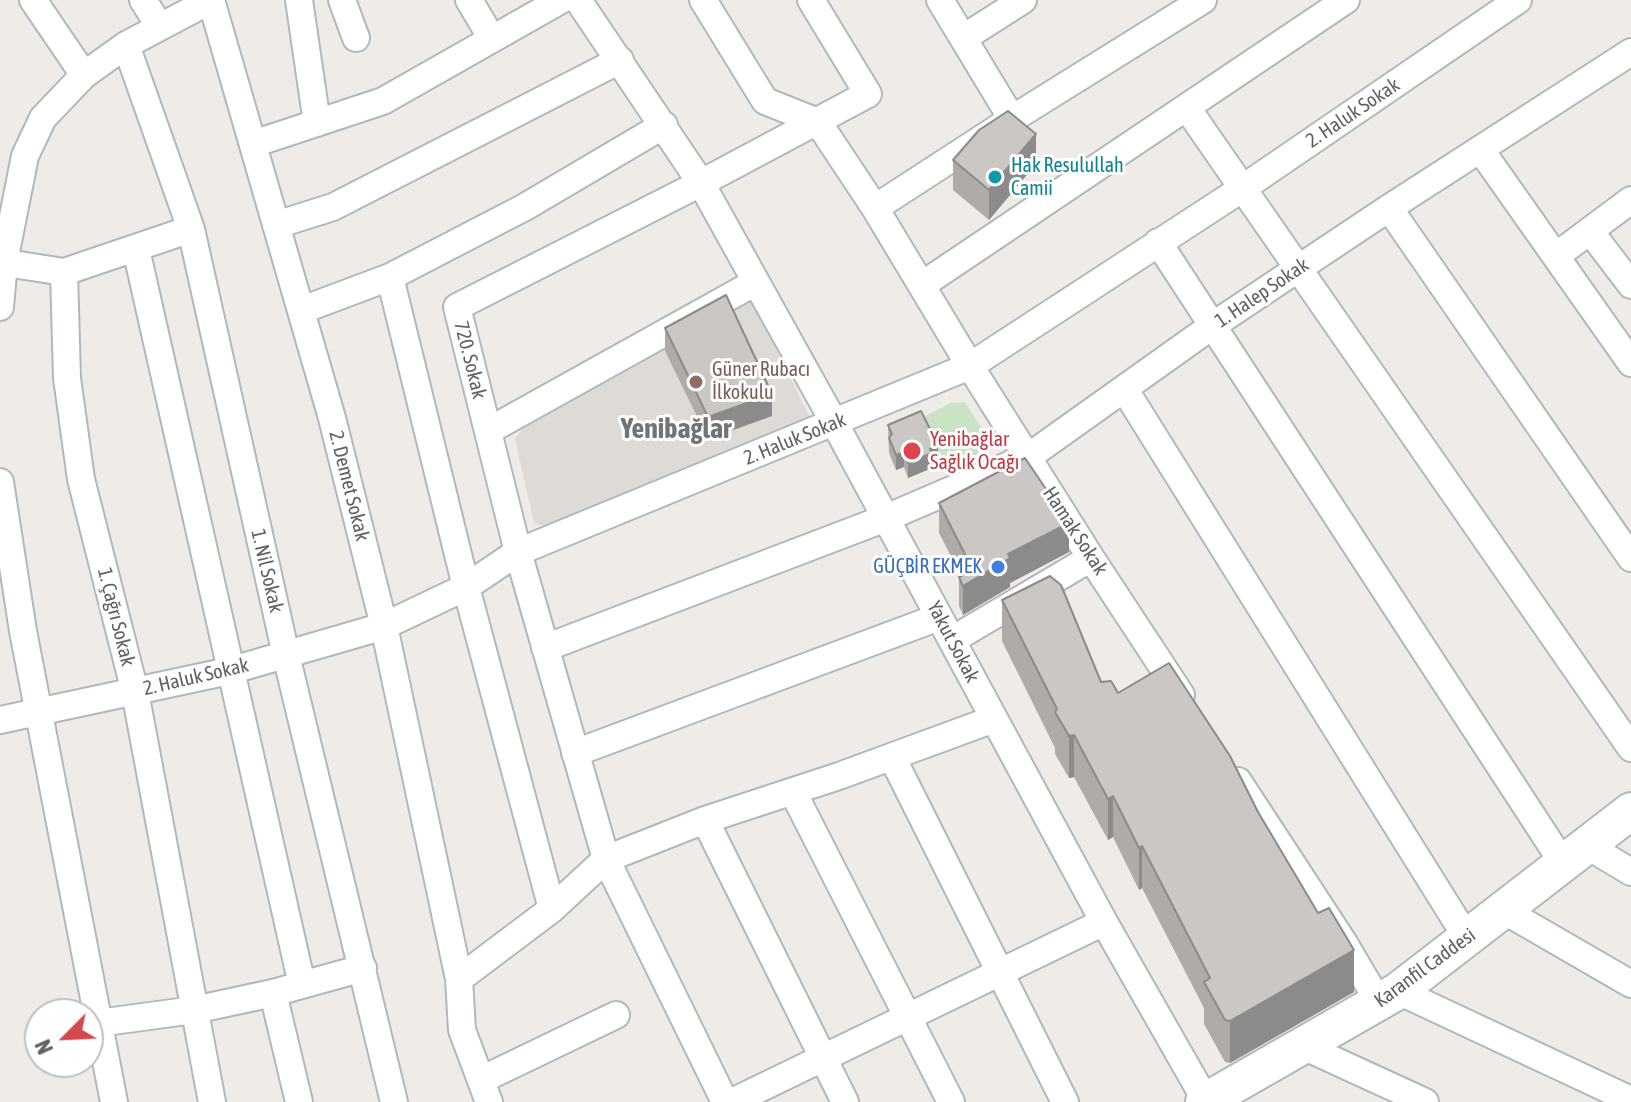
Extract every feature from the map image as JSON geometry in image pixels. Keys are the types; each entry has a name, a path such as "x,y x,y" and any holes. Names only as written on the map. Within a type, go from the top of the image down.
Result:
{"street":[{"path":"33,0 84,75"},
{"path":"143,0 160,27"},
{"path":"0,307 2,262 25,156 43,118 84,75 126,45 211,0"},
{"name":"2. Demet Sokak","path":"211,0 302,310 384,626 459,979 462,1030 485,1091"},
{"path":"299,0 317,123"},
{"path":"342,0 356,38"},
{"path":"469,0 492,39"},
{"path":"253,144 383,101 561,0"},
{"name":"Yakut Sokak","path":"578,0 701,183 1205,1102"},
{"path":"703,0 765,101 818,122"},
{"name":"720. Sokak","path":"725,1102 606,859 518,552 457,307 868,94 811,0"},
{"path":"940,0 1012,119"},
{"path":"965,37 1023,0"},
{"path":"875,208 1203,0"},
{"path":"922,285 1346,0"},
{"name":"2. Haluk Sokak","path":"0,720 229,671 384,626 466,587 518,552 970,366 1243,188 1518,0"},
{"name":"1. Nil Sokak","path":"126,45 191,229 286,655 394,1102"},
{"name":"1. Halep Sokak","path":"545,648 886,518 1028,457 1212,326 1631,52"},
{"path":"276,225 333,207 620,60"},
{"path":"1187,108 1631,748"},
{"name":"Hamak Sokak","path":"818,122 875,208 1091,558 1196,717"},
{"path":"302,310 390,277 525,207 664,125"},
{"path":"1480,149 1631,363"},
{"path":"1556,256 1631,200"},
{"path":"1389,208 1631,558"},
{"path":"2,262 64,272 191,229"},
{"path":"1590,231 1631,285"},
{"path":"1158,242 1212,326 1574,854 1631,872"},
{"path":"136,249 302,985"},
{"name":"1. Çağrı Sokak","path":"64,272 67,378 81,479 135,692 212,1102"},
{"path":"390,277 466,587 552,909"},
{"path":"488,431 756,282"},
{"path":"1125,390 1467,938"},
{"path":"0,482 23,631 93,998"},
{"path":"575,753 946,628 1091,558"},
{"path":"459,979 552,909 606,859 705,820 793,792 994,719"},
{"path":"892,757 1065,1102"},
{"path":"1222,757 1344,943 1377,999 1387,998 1631,1100"},
{"path":"793,792 951,1102"},
{"name":"Karanfil Caddesi","path":"1205,1102 1387,998 1631,811"},
{"path":"705,820 845,1102"},
{"path":"1503,910 1631,984"},
{"path":"732,1102 1104,922"},
{"path":"104,1022 194,1010 273,993 363,968"},
{"path":"273,993 299,1102"},
{"path":"485,1091 616,1015"},
{"path":"1303,1046 1425,1102"},
{"path":"104,1053 114,1102"}],"shaded area":[{"name":"Güner Rubacı İlkokulu","path":"750,297 811,419 545,526 534,523 515,439 525,426"}],"green space":[{"path":"965,402 986,435 984,453 974,464 947,473 921,418 951,403"}],"building":[{"path":"1008,111 1036,134 989,190 953,160 979,130"},
{"name":"Güner Rubacı İlkokulu","path":"726,295 772,394 708,417 665,328"},
{"path":"921,411 938,445 930,449 932,453 908,463 904,452 896,455 888,425"},
{"path":"1025,458 1069,523 1008,554 1010,558 963,586 959,577 973,570 939,503"},
{"path":"1050,576 1061,585 1101,682 1111,681 1118,693 1169,663 1230,756 1258,812 1318,913 1329,908 1354,950 1230,1021 1225,1020 1204,982 1210,978 1142,846 1139,848 1113,796 1108,799 1074,735 1069,736 1055,712 1057,709 1002,600"}],"place":[{"name":"Hak Resulullah Camii","path":"995,177"},
{"name":"Güner Rubacı İlkokulu","path":"696,382"},
{"name":"Yenibağlar Sağlık Ocağı","path":"912,451"},
{"name":"GÜÇBİR EKMEK","path":"998,567"}],"district":[{"name":"Yenibağlar","path":"676,429"}]}
